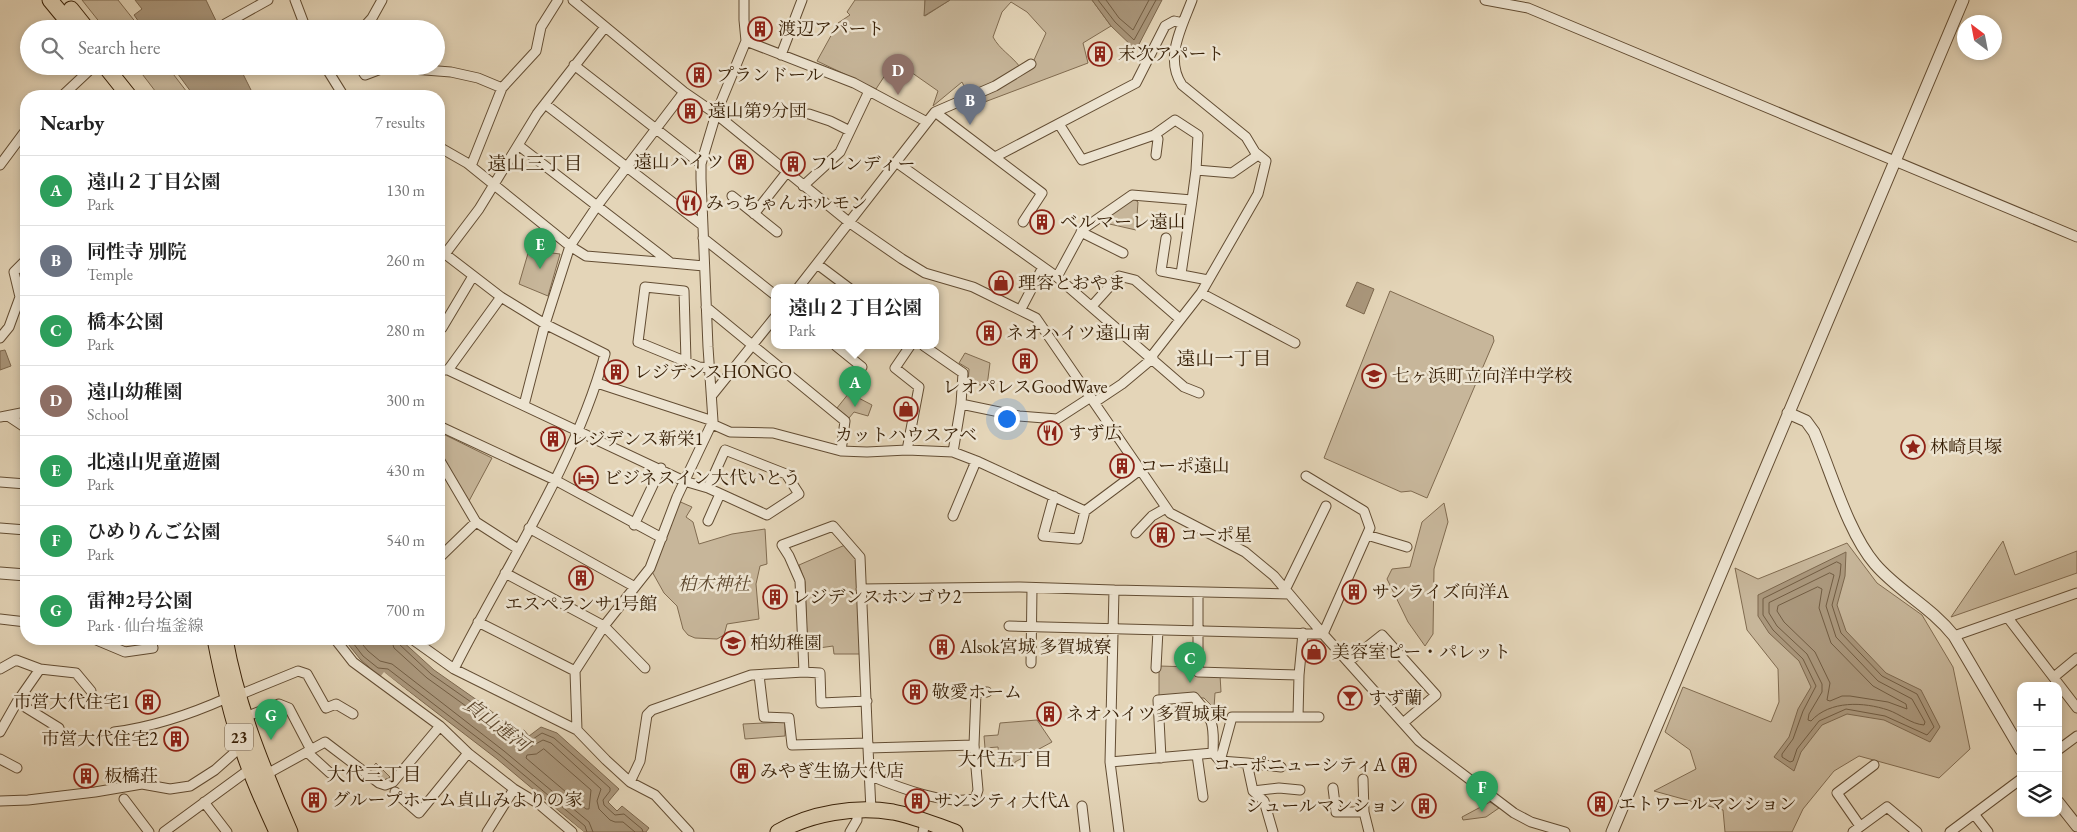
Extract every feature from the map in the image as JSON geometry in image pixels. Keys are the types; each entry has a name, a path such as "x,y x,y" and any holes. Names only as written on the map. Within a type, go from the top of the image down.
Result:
{"main road":[{"path":"50,0 67,20"},
{"path":"64,0 80,20"},
{"path":"112,75 124,90"},
{"path":"125,75 136,90"},
{"name":"23","path":"216,645 247,742 265,775 290,832"},
{"name":"23","path":"226,645 233,697 245,717 250,769 277,832"},
{"path":"778,832 796,823 818,816 864,810 893,812 924,827 955,832"}],"street":[{"path":"233,20 268,0"},
{"path":"294,0 302,20"},
{"path":"370,20 382,0"},
{"path":"470,166 502,88 536,51 541,27 558,0"},
{"path":"573,0 684,92 716,114 850,223 925,273 973,287 1036,318 1042,324 1170,513 1245,552 1274,576 1322,634 1419,740 1514,813 1531,822 1565,832"},
{"path":"576,730 575,671 604,626 650,568 684,480 713,422 713,394 709,368 702,225 701,164 716,114 746,42 744,0"},
{"path":"780,55 802,0"},
{"path":"962,404 1019,416 1057,419 1122,384 1152,358 1201,293 1258,194 1266,161 1258,155 1246,137 1182,85 1176,75 1173,56 1192,0"},
{"path":"1485,0 1528,8 2077,237"},
{"path":"1612,832 1894,160 1964,0"},
{"path":"995,157 1136,83 1165,26 1174,21 1183,23"},
{"path":"445,250 479,210 545,104 605,27"},
{"path":"746,42 854,83 928,122"},
{"path":"801,284 935,112 995,86 1031,64"},
{"path":"574,65 701,164"},
{"path":"445,72 478,78 502,88"},
{"path":"68,90 84,75"},
{"path":"332,75 340,90"},
{"path":"803,186 840,152 869,91"},
{"path":"524,405 545,324 570,246 597,206 684,92"},
{"path":"545,104 702,225"},
{"path":"935,112 1042,193 1023,222"},
{"path":"809,114 830,121 850,131"},
{"path":"1059,124 1082,160 1154,135 1175,120 1198,135 1196,170 1181,274"},
{"path":"1154,135 1158,139 1156,154"},
{"path":"0,165 20,138"},
{"path":"518,145 671,263"},
{"path":"445,151 470,166 570,246 586,256 704,266"},
{"path":"1196,170 1232,173 1258,155"},
{"path":"896,162 1057,277 1184,387 1198,393"},
{"path":"754,214 787,172"},
{"path":"1057,277 1083,229 1132,195 1192,200"},
{"path":"732,196 777,232"},
{"path":"1081,232 1123,253"},
{"path":"704,238 771,292"},
{"path":"1166,238 1161,271 1208,280"},
{"path":"445,255 501,297 545,324 605,354 597,383 555,480 454,669"},
{"path":"817,264 844,284"},
{"path":"0,338 9,327 20,297 14,272 20,266"},
{"path":"1021,309 1043,267"},
{"path":"445,323 473,276"},
{"path":"1092,306 1119,276 1135,280 1180,319"},
{"path":"686,361 684,291 645,287 638,342 699,367 709,368"},
{"path":"1201,293 1295,342"},
{"path":"445,369 501,297"},
{"path":"706,307 845,421 841,451"},
{"path":"713,394 771,322"},
{"path":"840,349 862,367"},
{"path":"908,349 895,368 919,387 908,450"},
{"path":"928,349 963,373 962,404 953,452"},
{"path":"445,370 524,405 684,480 708,488 767,515 799,494 786,474 725,450 708,488"},
{"path":"597,383 713,422 730,432 773,433 841,451 908,450 953,452 1085,511"},
{"path":"4,417 20,413"},
{"path":"1788,413 1806,421 1814,432 1856,536 1866,554 1886,575 1931,610 1954,636 2017,743"},
{"path":"4,417 20,425"},
{"path":"445,429 555,480 662,538"},
{"path":"953,516 974,466 974,460"},
{"path":"634,524 661,468"},
{"path":"445,469 476,522 518,549"},
{"path":"1054,496 1043,536 1078,540 1085,511 1140,470"},
{"path":"1306,476 1364,511 1370,528 1322,634"},
{"path":"0,482 20,484"},
{"path":"708,521 720,494"},
{"path":"1287,592 1326,506"},
{"path":"1136,533 1152,516 1166,508"},
{"path":"445,552 476,522"},
{"path":"804,672 800,581 789,556 782,546 833,526 860,557 871,776 864,810 850,832"},
{"path":"0,528 20,530"},
{"path":"529,528 635,587"},
{"path":"1367,535 1407,547"},
{"path":"0,573 20,575"},
{"path":"505,573 604,626 645,668"},
{"path":"861,589 1032,588 1287,592"},
{"path":"1032,588 1032,663"},
{"path":"1114,590 1110,762 1119,832"},
{"path":"1198,592 1198,672 1299,675"},
{"path":"1954,636 2077,593"},
{"path":"2008,618 2077,708"},
{"path":"0,619 20,621"},
{"path":"478,622 575,671"},
{"path":"1009,626 1322,634"},
{"path":"1156,668 1158,630"},
{"path":"1298,717 1299,675 1304,633"},
{"path":"1348,662 1382,635 1436,695 1403,723"},
{"path":"108,645 125,652 153,648 153,645"},
{"path":"339,645 352,662 440,726 468,753 514,789 539,804 572,832"},
{"path":"421,645 454,669 576,730 630,782 655,795 689,832"},
{"path":"2054,677 2077,658"},
{"path":"0,669 16,660 40,669 76,673 91,691"},
{"path":"0,732 17,702 40,669"},
{"path":"114,732 134,730 185,715 298,671 307,674 326,708 336,704 352,714"},
{"path":"630,782 640,761 647,715 652,710 712,688 751,675 820,673 821,703 867,701"},
{"path":"759,675 764,717 789,718 792,745 974,745"},
{"path":"871,776 895,786 941,798 963,801 975,799 978,790 974,745 976,693 987,692"},
{"path":"1161,758 1158,700 1194,698 1210,715 1213,725 1213,753 1220,761 1281,766"},
{"path":"17,702 59,728"},
{"path":"245,717 279,704 289,708 309,751 330,772"},
{"path":"1220,761 1232,717 1319,717"},
{"path":"265,775 326,742 375,781 385,785 393,782 440,726"},
{"path":"2062,747 2077,736"},
{"path":"0,801 28,800 95,792 142,784 170,789 190,786 215,770 247,742"},
{"path":"395,792 419,813 468,753"},
{"path":"1110,762 1213,753"},
{"path":"1197,755 1203,797"},
{"path":"0,759 17,768"},
{"path":"1247,763 1253,791 1264,802 1273,832"},
{"path":"1874,765 1837,793 1856,829 1887,807 1917,832"},
{"path":"164,832 250,769"},
{"path":"1363,778 1364,812 1369,832"},
{"path":"1950,832 2017,782"},
{"path":"1253,791 1279,788 1300,790"},
{"path":"1333,788 1336,812 1364,812"},
{"path":"487,832 514,789"},
{"path":"124,799 149,832"},
{"path":"204,802 227,832"},
{"path":"1082,806 1085,832"},
{"path":"2062,807 2077,826"},
{"path":"1974,814 1988,832"}],"green space":[{"path":"82,0 118,0 134,20 98,20"},
{"path":"855,0 925,0 925,16 950,0 1092,0 1111,26 1083,43 1088,63 974,106 962,82 933,106 938,91 908,70 912,63 893,63 876,89 817,61 838,23 850,15 847,12","holes":["1011,2 1027,12 1046,33 1034,60 1020,67 993,37 1002,12"]},
{"path":"143,75 174,75 185,90 154,90"},
{"path":"1134,199 1138,202 1136,230 1105,223 1106,218"},
{"path":"529,250 560,254 548,296 519,284"},
{"path":"1390,291 1493,336 1494,341 1427,498 1411,491 1401,492 1324,458"},
{"path":"965,353 990,363 987,386 968,383 969,369 959,363"},
{"path":"849,393 872,405 868,416 854,412 849,418 837,408"},
{"path":"445,435 492,458 469,501 445,461"},
{"name":"柏木神社","path":"676,500 692,507 686,517 693,522 699,544 732,534 765,529 767,564 760,566 756,584 759,619 727,624 724,635 717,639 695,638 688,635 683,629 677,606 664,593 650,568"},
{"path":"1444,503 1448,522 1434,569 1433,634 1425,646 1408,622 1387,579 1392,569 1410,567 1422,522"},
{"path":"2003,541 2015,575 2077,551 2077,573 1951,617"},
{"path":"1847,543 1877,583 1922,615 1953,667 1970,749 1939,778 1859,756 1834,771 1803,809 1792,832 1725,832 1723,810 1654,791 1696,769 1690,750 1665,732 1683,687 1771,722 1779,702 1778,669 1747,630 1735,568 1758,579"},
{"path":"845,545 857,559 862,654 834,654 833,646 819,648 807,640 805,582 799,565"},
{"path":"1159,666 1193,667 1193,673 1220,675 1221,692 1215,693 1214,708 1204,698 1159,698"},
{"path":"1037,720 1052,742 1015,762 1014,766 1000,767 998,747 985,748 984,736 998,735 1000,723"},
{"path":"785,722 785,736 745,739 743,724"},
{"path":"376,763 391,778 384,781 368,771"},
{"path":"1490,802 1499,808 1486,817 1463,820 1462,817"}],"water":[{"path":"135,0 206,0 216,20 138,20 134,15 142,9"},
{"path":"925,0 950,0 924,16"},
{"path":"1092,0 1162,0 1136,50 1111,26"},
{"path":"179,75 244,75 251,90 190,90"},
{"path":"1357,282 1374,289 1364,314 1346,306"},
{"path":"5,350 11,366 0,370 0,351"},
{"path":"1846,552 1845,576 1837,605 1846,631 1886,673 1921,690 1940,727 1930,742 1884,720 1847,714 1822,725 1801,752 1794,771 1774,757 1789,737 1798,709 1811,687 1799,661 1769,633 1758,616 1758,595"},
{"name":"貞山運河","path":"349,645 407,645 434,670 484,705 517,733 524,730 529,736 541,727 557,733 619,789 608,802 617,811 622,806 649,828 646,832 584,832 497,759 385,673 380,677 360,659"}],"pier":[{"path":"384,672 478,748 385,676 380,677"},
{"path":"513,775 584,832 581,832"}],"place":[{"name":"渡辺アパート","path":"760,29"},
{"name":"末次アパート","path":"1100,54"},
{"name":"プランドール","path":"699,75"},
{"name":"遠山幼稚園","path":"898,95"},
{"name":"遠山第9分団","path":"690,111"},
{"name":"同性寺 別院","path":"970,125"},
{"name":"遠山ハイツ","path":"741,162"},
{"name":"フレンディー","path":"793,164"},
{"name":"みっちゃんホルモン","path":"689,203"},
{"name":"ベルマーレ遠山","path":"1042,222"},
{"name":"北遠山児童遊園","path":"540,269"},
{"name":"理容とおやま","path":"1001,283"},
{"name":"ネオハイツ遠山南","path":"989,333"},
{"name":"レオパレスGoodWave","path":"1025,361"},
{"name":"レジデンスHONGO","path":"616,372"},
{"name":"七ヶ浜町立向洋中学校","path":"1374,376"},
{"name":"遠山２丁目公園","path":"855,407"},
{"name":"カットハウスアベ","path":"906,409"},
{"name":"すず広","path":"1050,433"},
{"name":"レジデンス新栄1","path":"553,439"},
{"name":"林崎貝塚","path":"1913,447"},
{"name":"コーポ遠山","path":"1122,466"},
{"name":"ビジネスイン大代いとう","path":"586,478"},
{"name":"コーポ星","path":"1162,535"},
{"name":"エスペランサ1号館","path":"581,578"},
{"name":"サンライズ向洋A","path":"1354,592"},
{"name":"レジデンスホンゴウ2","path":"775,597"},
{"name":"柏幼稚園","path":"733,643"},
{"name":"Alsok宮城 多賀城寮","path":"942,647"},
{"name":"美容室ピー・パレット","path":"1314,652"},
{"name":"橋本公園","path":"1190,683"},
{"name":"敬愛ホーム","path":"915,692"},
{"name":"すず蘭","path":"1350,698"},
{"name":"市営大代住宅1","path":"148,702"},
{"name":"ネオハイツ多賀城東","path":"1049,714"},
{"name":"市営大代住宅2","path":"176,739"},
{"name":"雷神2号公園","path":"271,740"},
{"name":"コーポニューシティA","path":"1404,765"},
{"name":"みやぎ生協大代店","path":"743,771"},
{"name":"板橋荘","path":"86,776"},
{"name":"グループホーム貞山みよりの家","path":"314,800"},
{"name":"サンシティ大代A","path":"917,801"},
{"name":"エトワールマンション","path":"1600,804"},
{"name":"シュールマンション","path":"1424,806"},
{"name":"ひめりんご公園","path":"1482,812"}],"district":[{"name":"遠山三丁目","path":"535,163"},
{"name":"遠山一丁目","path":"1224,358"},
{"name":"大代五丁目","path":"1005,759"},
{"name":"大代三丁目","path":"374,774"}]}
